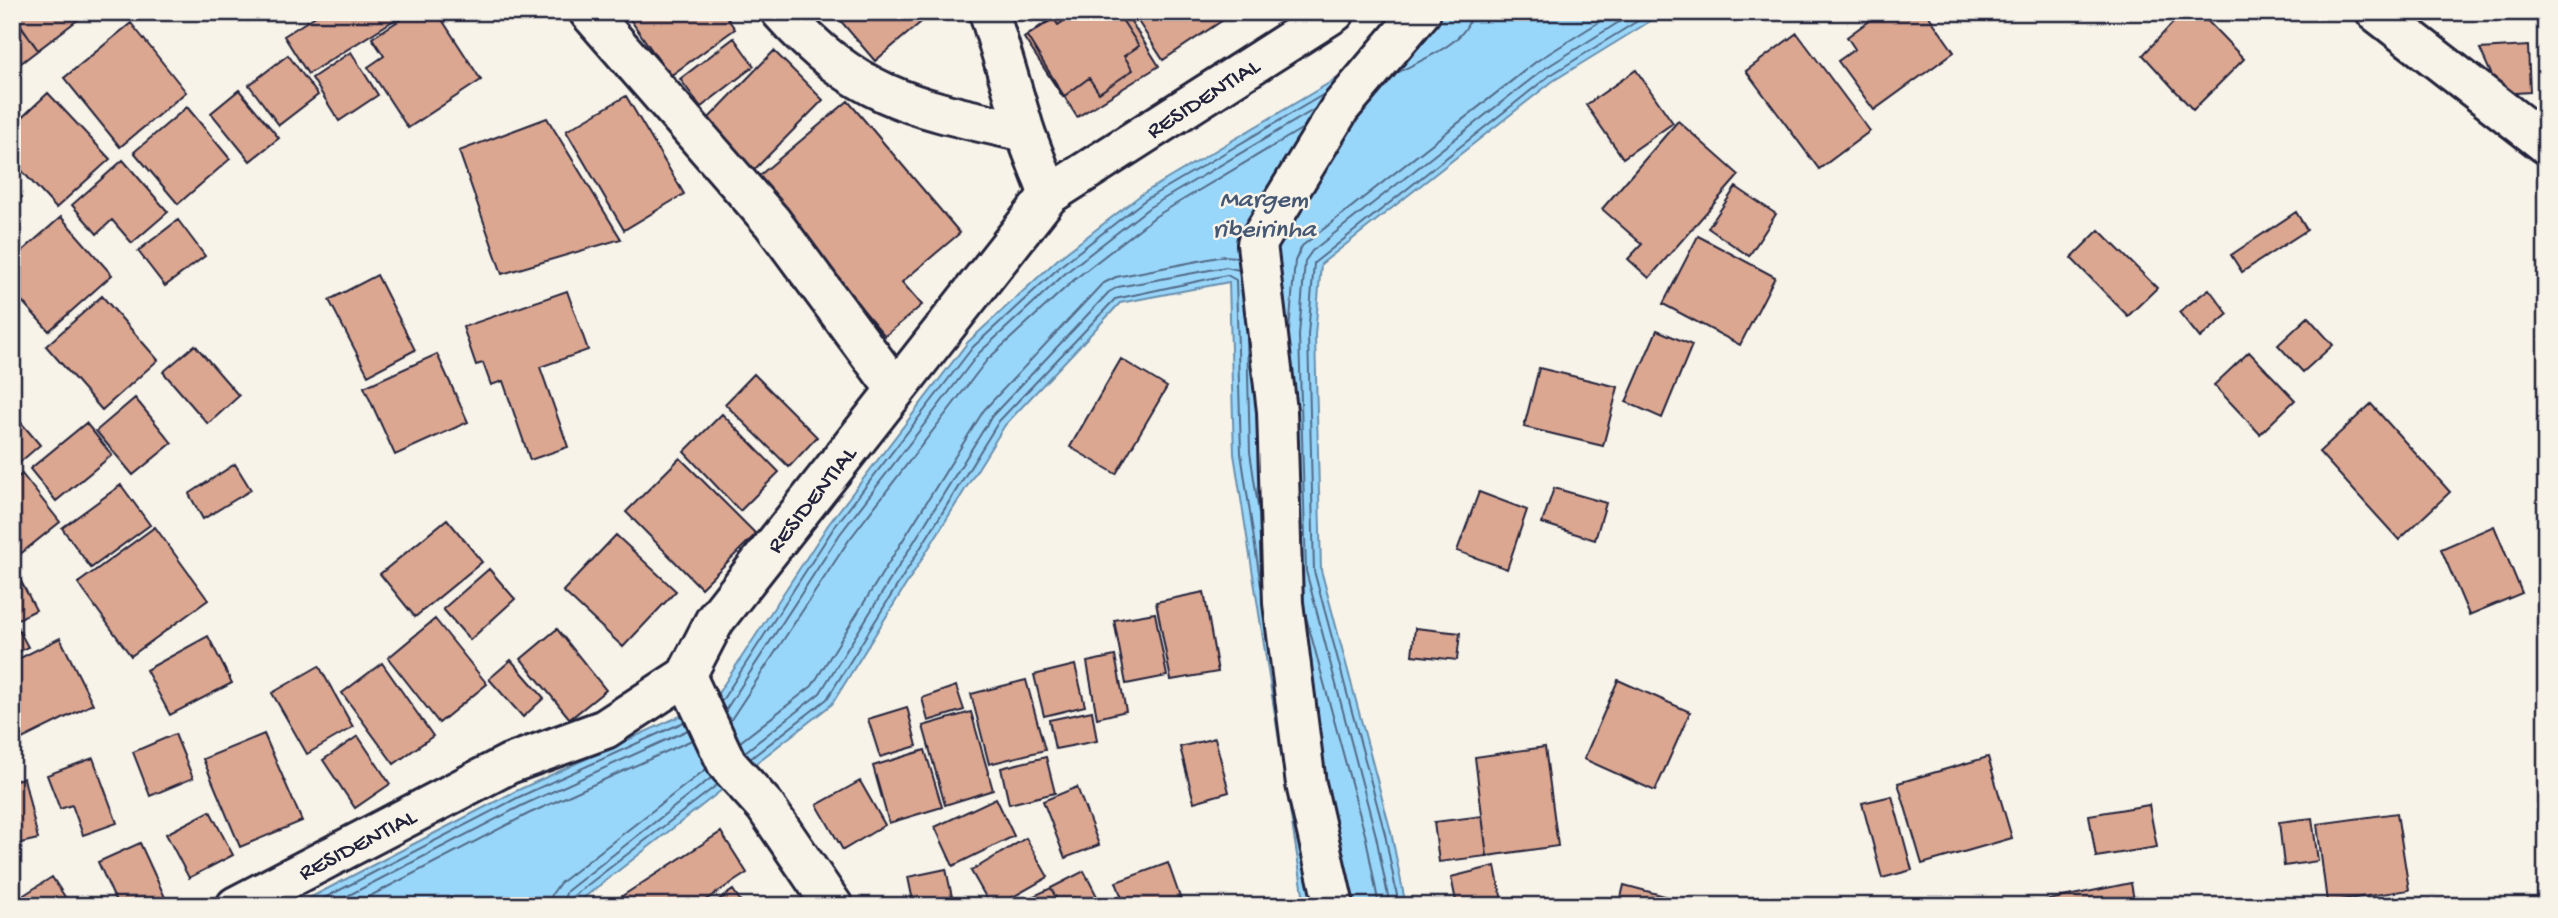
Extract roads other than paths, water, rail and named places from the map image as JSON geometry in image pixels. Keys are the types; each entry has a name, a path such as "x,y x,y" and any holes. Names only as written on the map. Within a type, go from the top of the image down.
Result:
{"street":[{"path":"589,12 772,222 894,387"},
{"path":"781,12 839,68 879,93 918,108 1025,132"},
{"path":"989,12 1025,132 1049,195"},
{"name":"RESIDENTIAL","path":"236,906 509,764 605,729 686,676 715,620 894,387 1049,195 1335,12"},
{"path":"1334,906 1306,784 1283,603 1277,411 1257,244 1340,108 1421,12"},
{"path":"2376,12 2546,144"},
{"path":"686,676 727,764 765,806 833,906"}],"water":[{"name":"Margem ribeirinha","path":"1449,12 1665,12 1553,81 1321,264 1315,335 1321,570 1391,832 1406,906 1305,906 1234,454 1229,282 1120,303 1005,425 832,704 573,906 294,906 516,791 713,701 828,525 968,342 1058,259 1142,194"}]}
